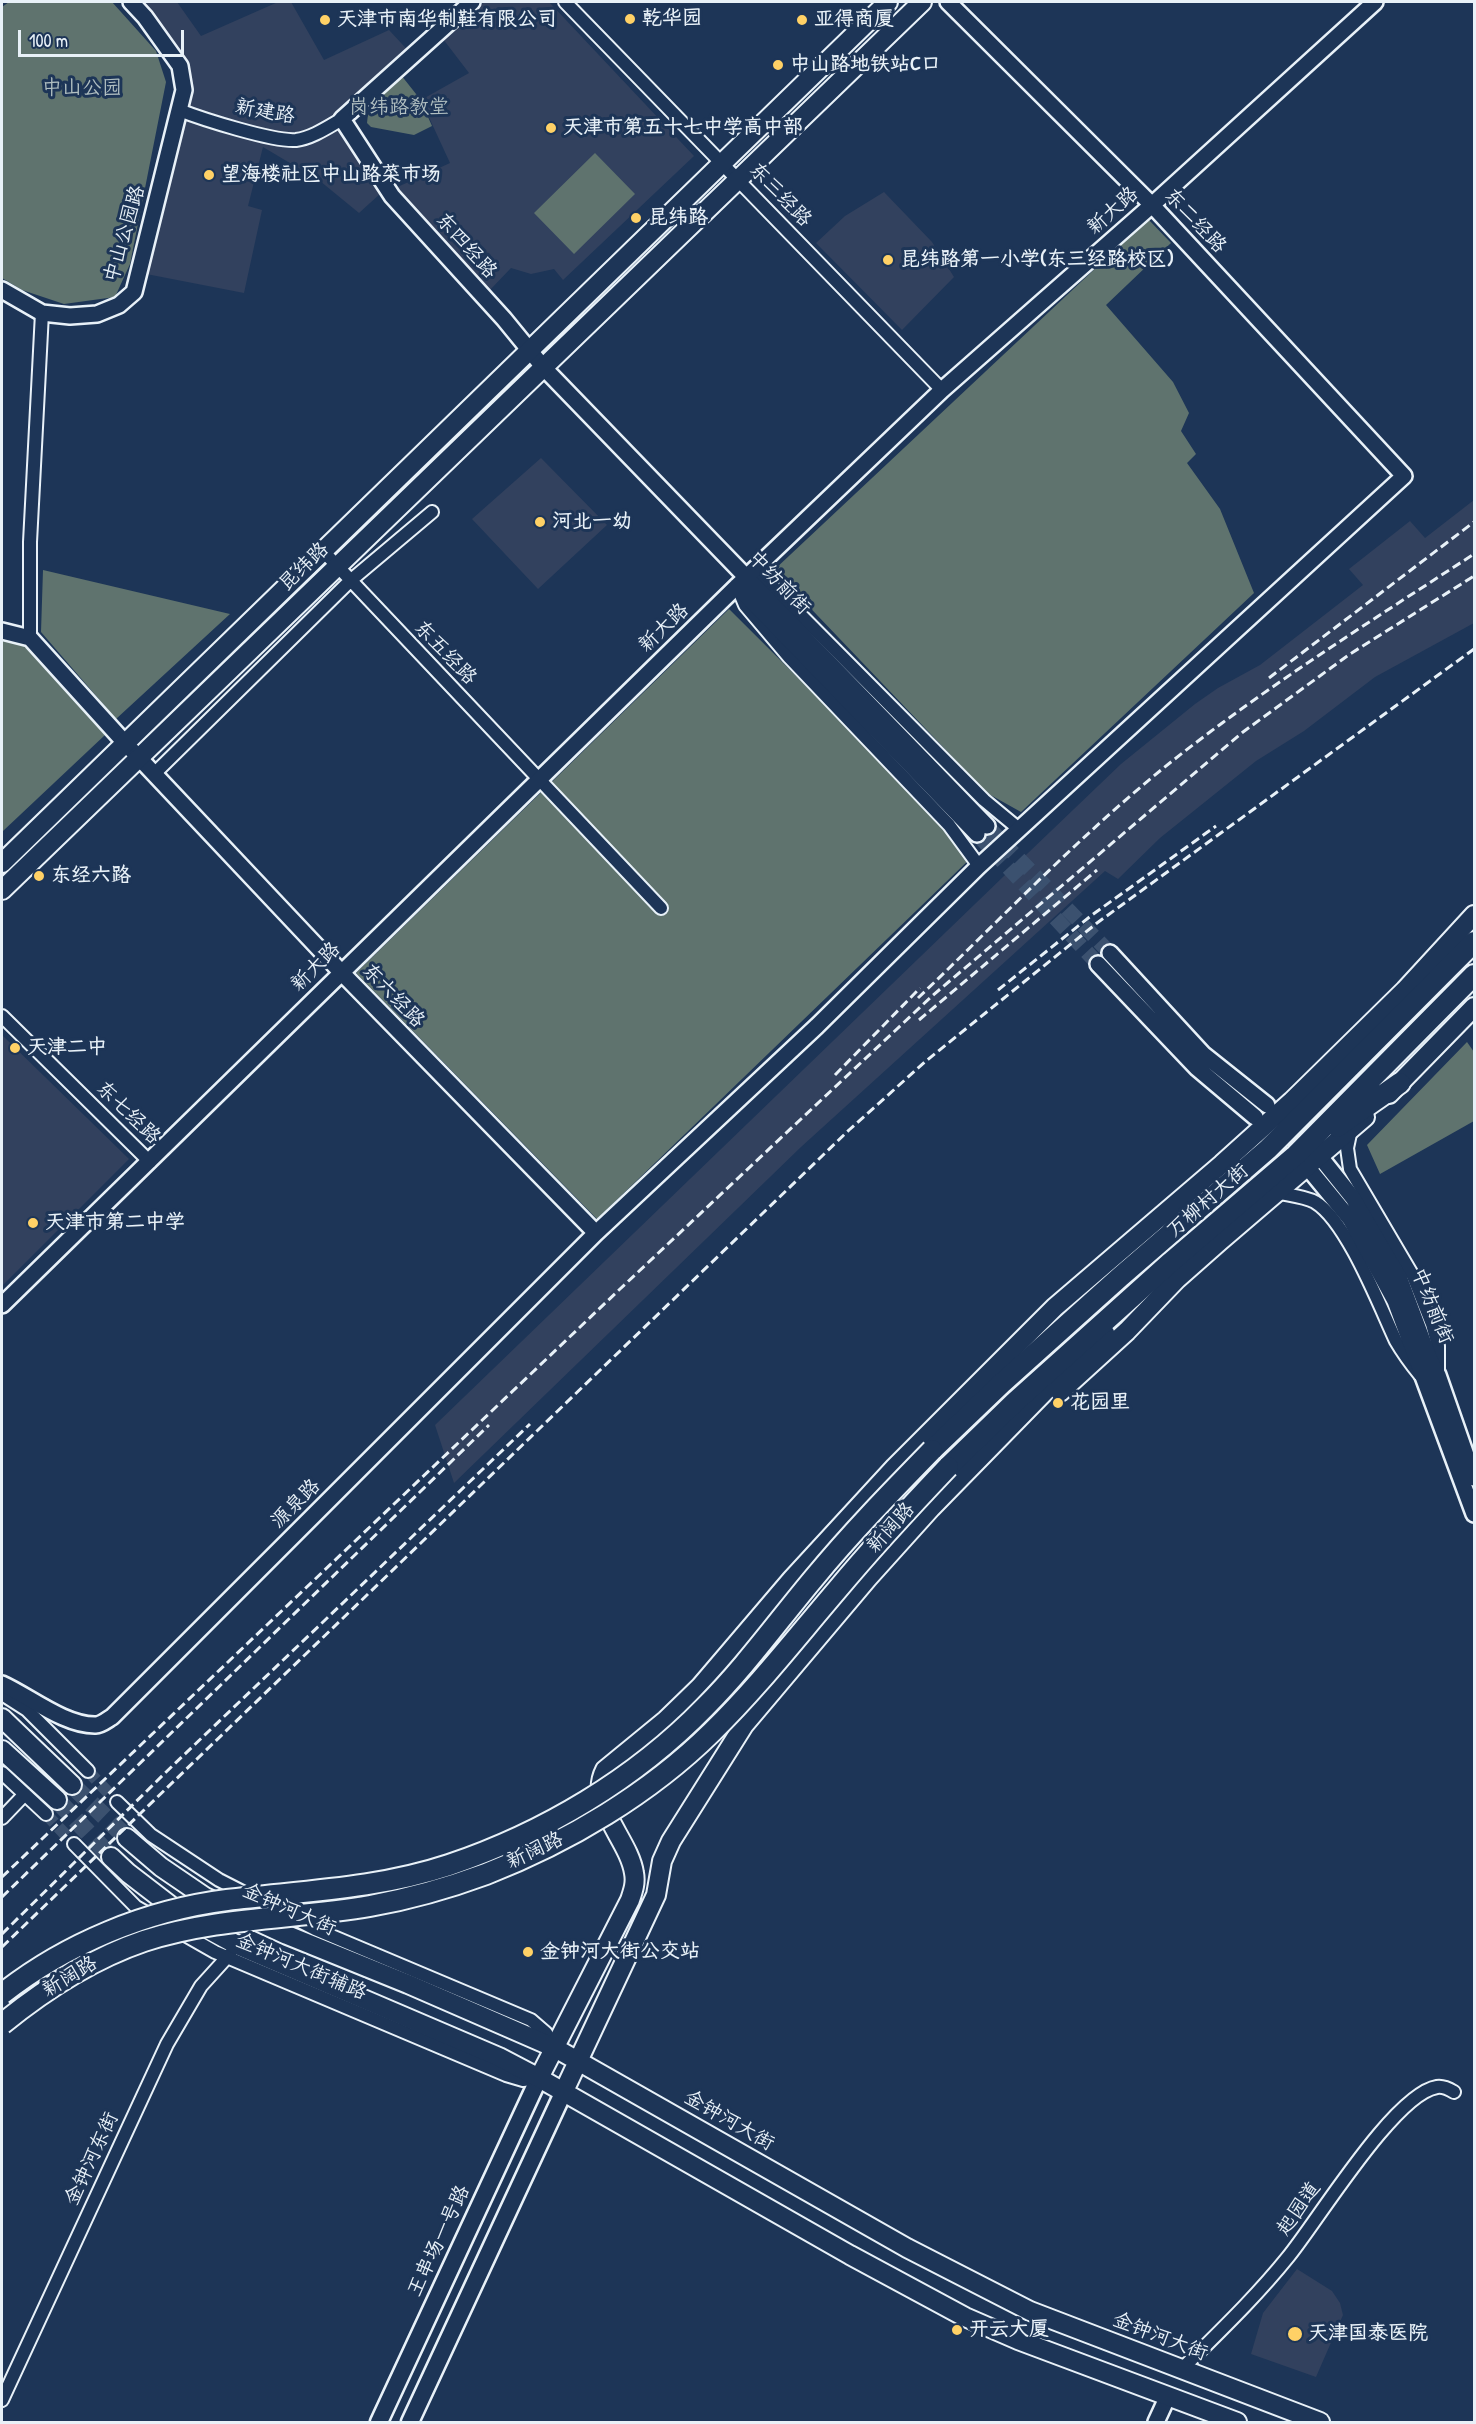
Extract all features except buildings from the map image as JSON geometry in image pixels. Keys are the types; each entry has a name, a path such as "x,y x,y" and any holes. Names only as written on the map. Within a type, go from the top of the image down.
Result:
{"highway":[{"name":"万柳村大街","path":"932,1450 1002,1383 1282,1135 1474,942"},
{"name":"万柳村大街","path":"948,1467 1006,1410 1171,1262 1296,1155 1474,975"},
{"path":"1296,1155 1400,1083"},
{"name":"新阔路","path":"2,1994 48,1962 118,1928 161,1914 226,1900 351,1887 385,1881 448,1865 557,1818 611,1786 660,1748 704,1708 744,1665 849,1538 932,1450"},
{"name":"新阔路","path":"2,2024 58,1982 92,1962 146,1941 234,1921 369,1906 420,1896 484,1874 545,1849 602,1817 653,1781 711,1734 948,1467"}],"main road":[{"name":"昆纬路","path":"2,863 888,2"},
{"name":"昆纬路","path":"2,890 922,2"},
{"path":"539,2078 630,1900 635,1885 630,1860 600,1792 600,1779 605,1770 666,1720 700,1687 792,1579 895,1467 1055,1307 1261,1130 1405,990 1474,915"},
{"path":"1017,1422 1056,1395 1083,1372 1177,1279 1275,1192 1375,1109 1474,1007"},
{"path":"1282,1135 1364,1031"},
{"path":"410,2422 656,1894 663,1861 671,1841 744,1725 868,1578 931,1508 1060,1376 1127,1313 1171,1262"},
{"path":"999,1365 1095,1290 1120,1277"},
{"path":"2,1718 72,1785"},
{"path":"2,1750 51,1807"},
{"name":"金钟河大街","path":"127,1838 176,1879 205,1897 287,1935 555,2048 948,2270 1030,2310 1320,2422"},
{"path":"111,1857 135,1879 232,1951 499,2057 564,2091 850,2255 965,2317 1018,2340 1237,2422"},
{"path":"499,2057 511,2056 519,2048 518,2040 512,2029"},
{"name":"王串场一号路","path":"379,2422 539,2078"}],"street":[{"name":"中山公园路","path":"42,313 70,316 98,314 119,305 134,292 184,90 180,66 145,17 131,2"},
{"path":"342,119 471,2"},
{"name":"东三经路","path":"565,2 942,390"},
{"name":"东二经路","path":"948,2 1152,205 1404,476"},
{"name":"新大路","path":"2,1305 539,779 942,390 1152,205 1376,2"},
{"name":"新建路","path":"179,110 273,136 296,140 323,130 342,119"},
{"name":"东四经路","path":"342,119 392,196 504,319 544,368"},
{"path":"2,290 42,313 30,542 30,638 2,631"},
{"name":"中纺前街","path":"544,368 746,578 982,830"},
{"name":"源泉路","path":"2,1684 55,1713 80,1723 98,1725 112,1717 596,1233 817,1026 979,866 1404,476"},
{"path":"154,774 350,581 432,512"},
{"name":"东五经路","path":"324,552 661,908"},
{"path":"746,578 984,800 1019,829"},
{"path":"746,578 746,605 789,657 949,825 979,866"},
{"name":"东六经路","path":"30,638 139,758 341,972 596,1233"},
{"path":"1110,953 1203,1054 1267,1105"},
{"path":"1098,964 1197,1068 1255,1117"},
{"name":"东七经路","path":"2,1016 150,1162"},
{"path":"1351,1129 1347,1148 1350,1169 1413,1276 1432,1324 1438,1346 1431,1377"},
{"name":"中纺前街","path":"1325,1163 1353,1198 1400,1279 1429,1356 1431,1377 1474,1478"},
{"path":"1313,1174 1350,1219 1379,1268 1431,1377 1474,1514"},
{"path":"1275,1192 1316,1203 1330,1216 1372,1286 1397,1342 1431,1377"},
{"path":"2,1694 27,1710 88,1771"},
{"path":"2,1773 25,1794 51,1807"},
{"path":"2,1818 25,1794"},
{"name":"金钟河大街辅路","path":"117,1802 151,1834 219,1880 315,1929 531,2020 546,2033 555,2048"},
{"name":"金钟河大街辅路","path":"74,1844 136,1907 506,2074 523,2080 539,2078"},
{"name":"金钟河东街","path":"2,2400 167,2044 201,1986 232,1951"},
{"name":"起园道","path":"1181,2370 1242,2311 1290,2256 1361,2157 1400,2114 1425,2092 1437,2087 1454,2092"},
{"path":"1156,2422 1168,2396"}],"shaded area":[{"path":"123,2 177,2 201,36 278,2 291,2 324,60 389,30 415,58 342,127 381,193 359,213 320,181 263,147 248,206 262,210 244,293 136,272 179,87 175,68 133,10"},
{"name":"天津市第五十七中学高中部","path":"484,2 549,2 694,156 563,280 554,269 531,274 511,268 489,291 391,190 450,163 421,100 469,73 443,39"},
{"name":"昆纬路第一小学(东三经路校区)","path":"884,192 932,242 954,277 902,330 816,243 845,216"},
{"name":"河北一幼","path":"541,458 607,525 538,589 472,519"},
{"path":"1474,500 1474,623 1375,677 1304,731 1256,761 1160,838 1118,879 1105,871 801,1147 454,1483 435,1425 1004,876 1121,764 1195,704 1218,688 1260,665 1363,585 1349,569 1410,521 1425,538"},
{"name":"天津市第二中学","path":"2,1035 129,1159 2,1286"},
{"name":"天津国泰医院","path":"1297,2269 1332,2291 1340,2303 1343,2315 1316,2377 1251,2354 1263,2313"}],"green space":[{"name":"中山公园","path":"9,2 112,2 156,51 166,82 130,264 115,297 64,304 22,290 2,278 2,7"},
{"name":"岗纬路教堂","path":"401,75 420,99 432,126 414,135 371,127 367,123 369,105"},
{"path":"595,153 635,194 574,254 534,213"},
{"path":"1148,219 1171,243 1106,305 1173,382 1189,413 1181,431 1196,454 1187,463 1220,509 1254,593 1021,812 987,793 774,570"},
{"path":"43,570 230,614 116,719 41,632"},
{"path":"729,609 975,854 597,1219 356,973"},
{"path":"2,639 24,643 105,735 3,831 2,829"},
{"path":"1467,1042 1474,1052 1474,1121 1380,1174 1367,1145"}],"tunnel":[{"path":"987,826 1110,953"},
{"path":"977,834 1098,964"},
{"path":"88,1771 117,1802"},
{"path":"72,1785 127,1838"},
{"path":"57,1800 111,1857"},
{"path":"46,1814 74,1844"}],"railway":[{"path":"1269,678 1474,522"},
{"path":"918,998 1073,847 1171,762 1282,680 1474,554"},
{"path":"2,1877 620,1289 932,996 1243,732 1350,654 1474,576"},
{"path":"2,1947 849,1130 926,1061 1097,923 1474,649"},
{"path":"998,990 1092,915 1216,826"},
{"path":"919,1020 1097,870"},
{"path":"835,1075 920,988"},
{"path":"2,1934 164,1774 530,1424"},
{"path":"2,1897 489,1425"}],"place":[{"name":"乾华园","path":"630,19"},
{"name":"天津市南华制鞋有限公司","path":"325,20"},
{"name":"亚得商厦","path":"802,20"},
{"name":"中山路地铁站C口","path":"778,65"},
{"name":"天津市第五十七中学高中部","path":"551,128"},
{"name":"望海楼社区中山路菜市场","path":"209,175"},
{"name":"昆纬路","path":"636,218"},
{"name":"昆纬路第一小学(东三经路校区)","path":"888,260"},
{"name":"河北一幼","path":"540,522"},
{"name":"东经六路","path":"39,876"},
{"name":"天津二中","path":"15,1048"},
{"name":"天津市第二中学","path":"33,1223"},
{"name":"花园里","path":"1058,1403"},
{"name":"金钟河大街公交站","path":"528,1952"},
{"name":"开云大厦","path":"957,2330"},
{"name":"天津国泰医院","path":"1295,2334"}]}
